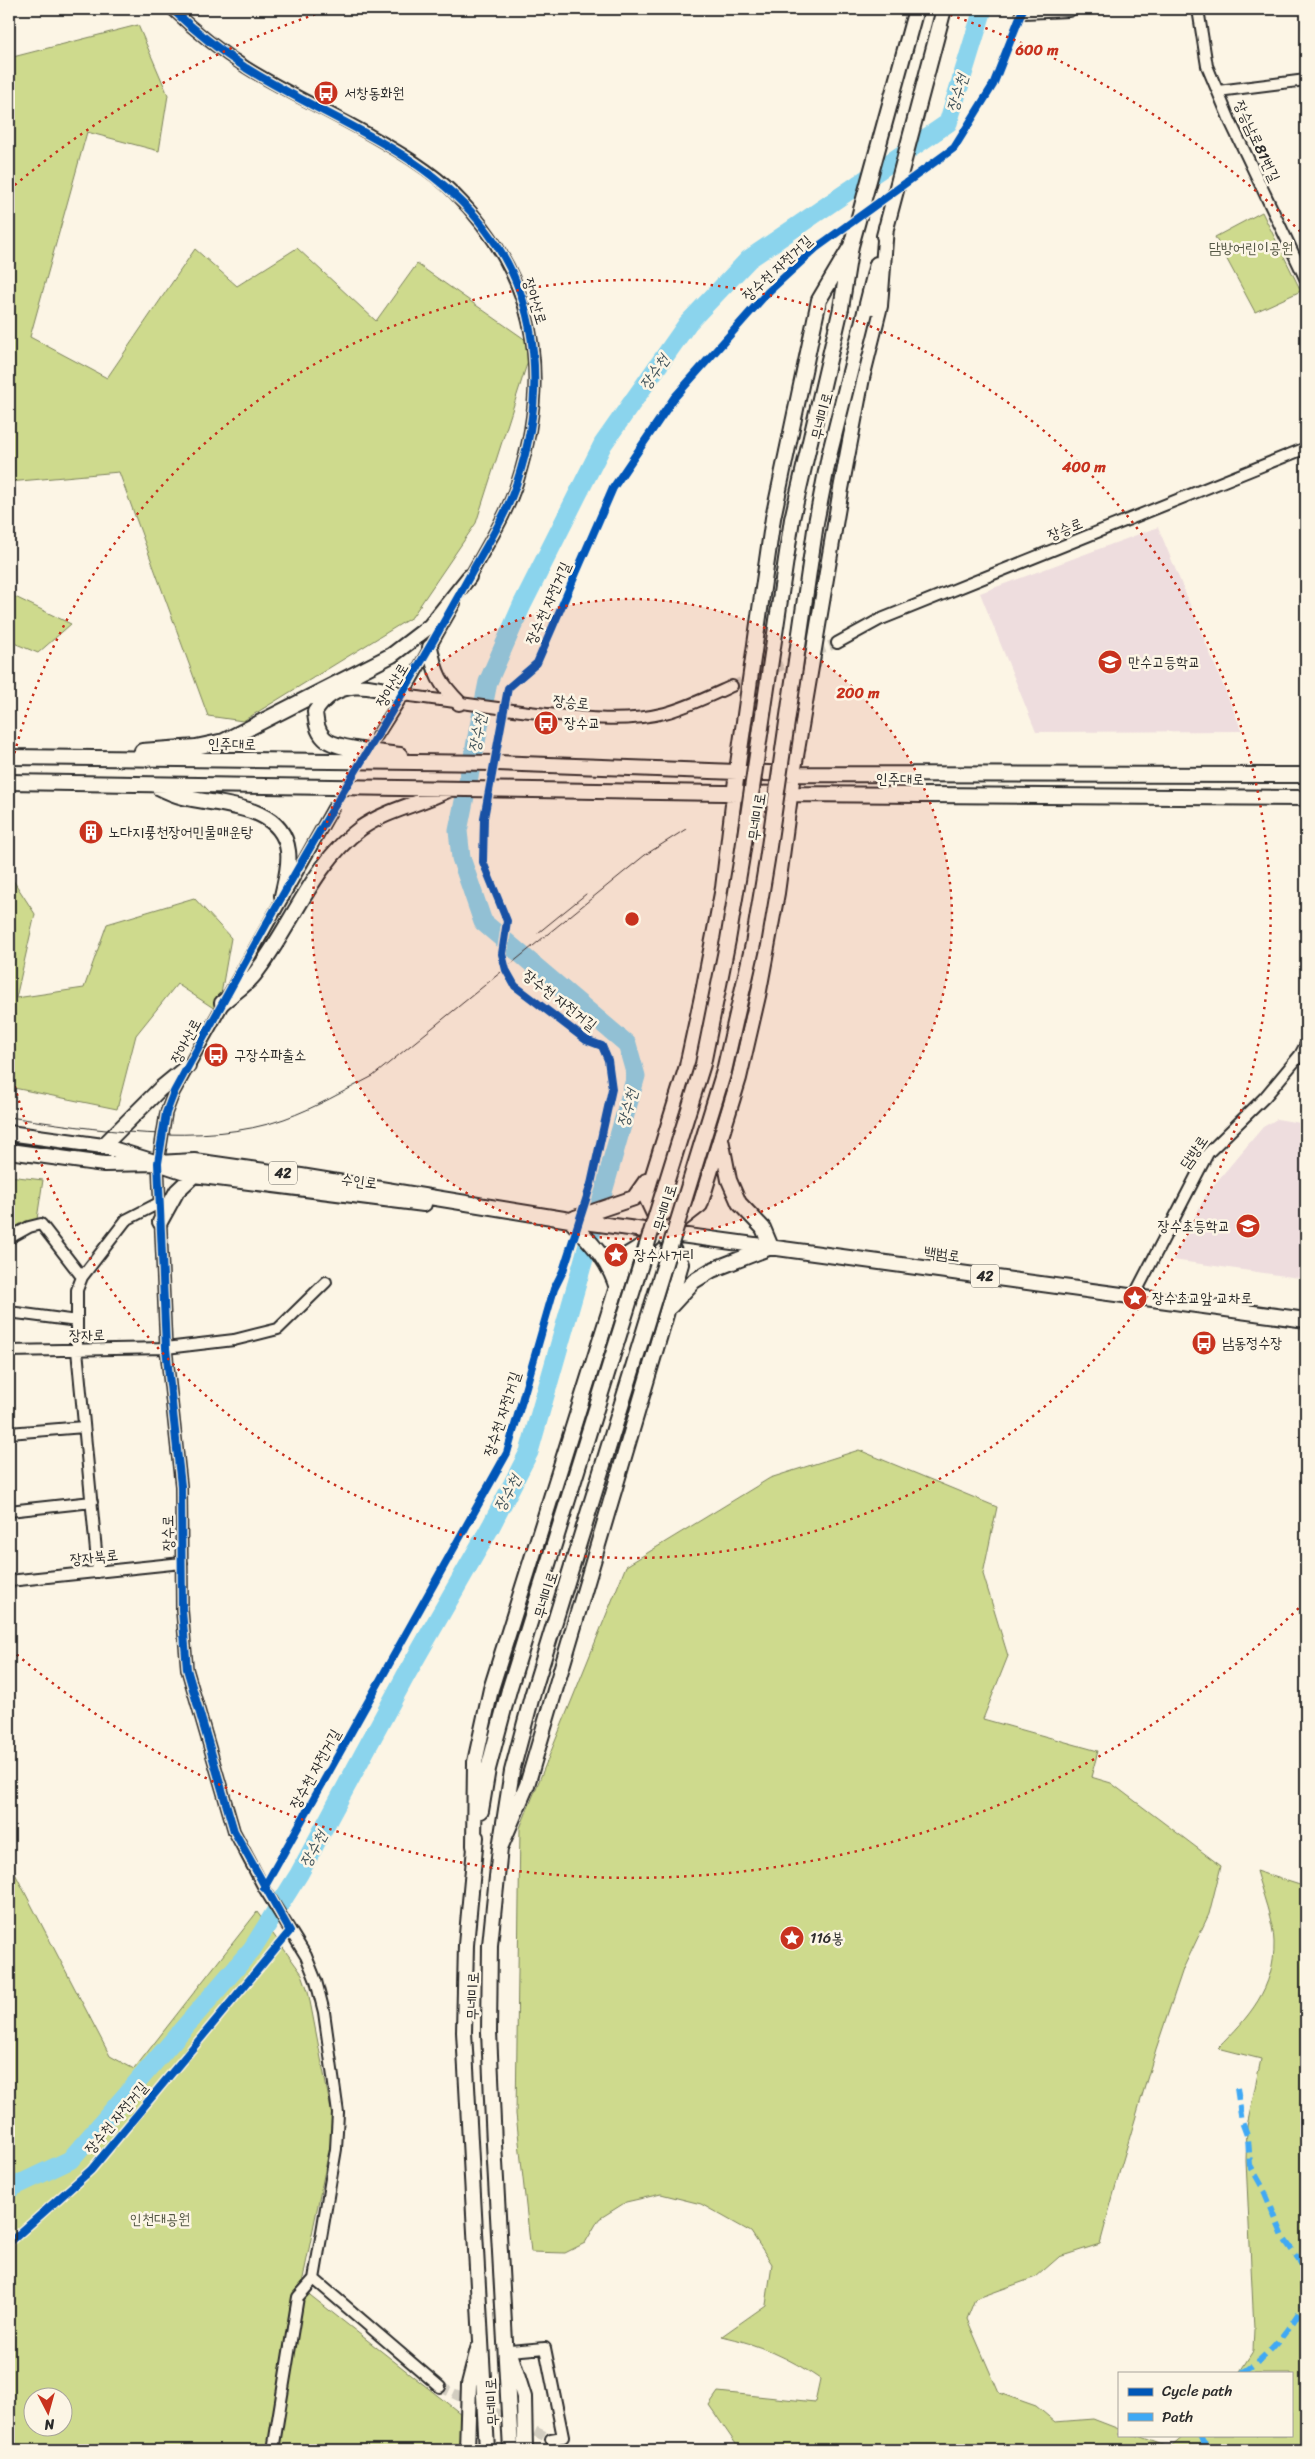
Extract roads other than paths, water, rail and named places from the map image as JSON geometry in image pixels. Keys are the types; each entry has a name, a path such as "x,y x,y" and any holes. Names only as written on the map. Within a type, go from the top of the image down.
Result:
{"main road":[{"name":"무네미로","path":"487,2450 464,2032 466,1945 474,1846 488,1769 509,1690 703,1064 728,940 742,856 792,519 841,308 851,246 916,9"},
{"name":"무네미로","path":"511,2450 489,2032 490,1945 500,1848 512,1771 532,1696 724,1071 753,944 816,523 829,456 886,227 944,9"},
{"path":"1023,11 1069,9"},
{"path":"474,1846 475,1762 491,1689 628,1255 664,1233 700,1205 739,1078 758,996 777,893 793,774 841,489 862,378 880,306 886,227"},
{"path":"500,1848 527,1785 682,1264 646,1197 687,1066 704,992 723,888 737,771 773,518 819,300 851,246"},
{"path":"54,757 196,747 224,741 392,655 430,626 469,577"},
{"path":"430,647 433,664 441,684 464,703"},
{"path":"403,694 374,686 351,686 321,702 315,712 317,728 324,739 338,746 455,763"},
{"name":"인주대로","path":"9,757 497,763 793,774 1306,775"},
{"path":"9,782 451,789"},
{"path":"150,784 182,797 255,812 268,819 278,828 288,850 289,863 282,896"},
{"path":"222,1003 253,976 336,851 361,829 382,816 423,802 451,789"},
{"name":"인주대로","path":"451,789 1306,798"},
{"path":"103,1146 160,1089 188,1066"},
{"name":"수인로","path":"9,1133 103,1146 194,1176 357,1198 564,1219"},
{"path":"668,1308 694,1281 712,1270 771,1248 763,1228 738,1203 729,1180 721,1136"},
{"name":"수인로","path":"9,1151 104,1164 204,1162 664,1233"},
{"path":"564,1219 634,1198 654,1169"},
{"path":"160,1222 178,1191 194,1176"},
{"path":"564,1219 600,1252 611,1270 617,1288"},
{"name":"백범로","path":"664,1233 1306,1320"},
{"path":"504,2334 524,2397 525,2450"},
{"path":"467,2450 469,2384 482,2337"}],"street":[{"name":"장아산로","path":"172,9 199,35 248,69 371,135 423,168 453,192 487,230 509,267 522,298 533,345 536,392 530,431 517,484 496,529 403,694 377,736"},
{"name":"장승남로81번길","path":"1198,9 1203,48 1218,91 1306,280"},
{"path":"1218,91 1306,80"},
{"name":"장승로","path":"837,643 880,620 1306,448"},
{"name":"장승로","path":"403,694 516,711 595,719 628,720 665,713 701,701 732,686"},
{"name":"장아산로","path":"158,1163 166,1113 188,1066 333,808"},
{"name":"담방로","path":"1134,1296 1208,1153 1264,1097 1300,1055 1306,1044"},
{"name":"장수로","path":"158,1163 166,1348 178,1438 182,1610 189,1677 234,1831 264,1888 306,1956 316,1982 324,2012 338,2113 336,2149 314,2279"},
{"path":"98,1572 77,1350 77,1290 82,1278 126,1220 159,1203"},
{"path":"9,1238 29,1227 42,1224 82,1278"},
{"path":"166,1348 234,1340 278,1329 326,1282"},
{"path":"9,1312 77,1321"},
{"name":"장자로","path":"9,1351 166,1348"},
{"path":"9,1433 84,1426"},
{"path":"9,1511 92,1502"},
{"name":"장자북로","path":"9,1581 182,1562"},
{"path":"273,2450 298,2297 314,2279 440,2386"},
{"path":"510,2351 544,2348 563,2437 551,2438"}],"waterway":[{"name":"장수천","path":"9,2189 70,2160 252,1949 299,1874 406,1675 491,1526 529,1452 636,1076 627,1044 483,922 461,858 458,831 488,682 522,605 603,444 688,323 749,259 948,123 983,9"}],"tunnel":[{"path":"732,686 837,643"},
{"path":"333,808 377,736"},
{"path":"440,2387 551,2439"}],"tram line":[{"path":"9,1117 111,1131 183,1134 219,1133 253,1128 296,1115 373,1076 645,855 686,829"},
{"path":"538,933 586,894"}],"place":[{"name":"서창동화원","path":"326,93"},
{"name":"만수고등학교","path":"1110,662"},
{"name":"장수교","path":"546,723"},
{"name":"노다지풍천장어민물매운탕","path":"91,832"},
{"name":"구장수파출소","path":"216,1055"},
{"name":"장수초등학교","path":"1248,1226"},
{"name":"장수사거리","path":"616,1255"},
{"name":"장수초교앞 교차로","path":"1135,1298"},
{"name":"남동정수장","path":"1204,1343"},
{"name":"116봉","path":"792,1938"}],"park label":[{"name":"담방어린이공원","path":"1251,248"},
{"name":"인천대공원","path":"160,2219"}]}
